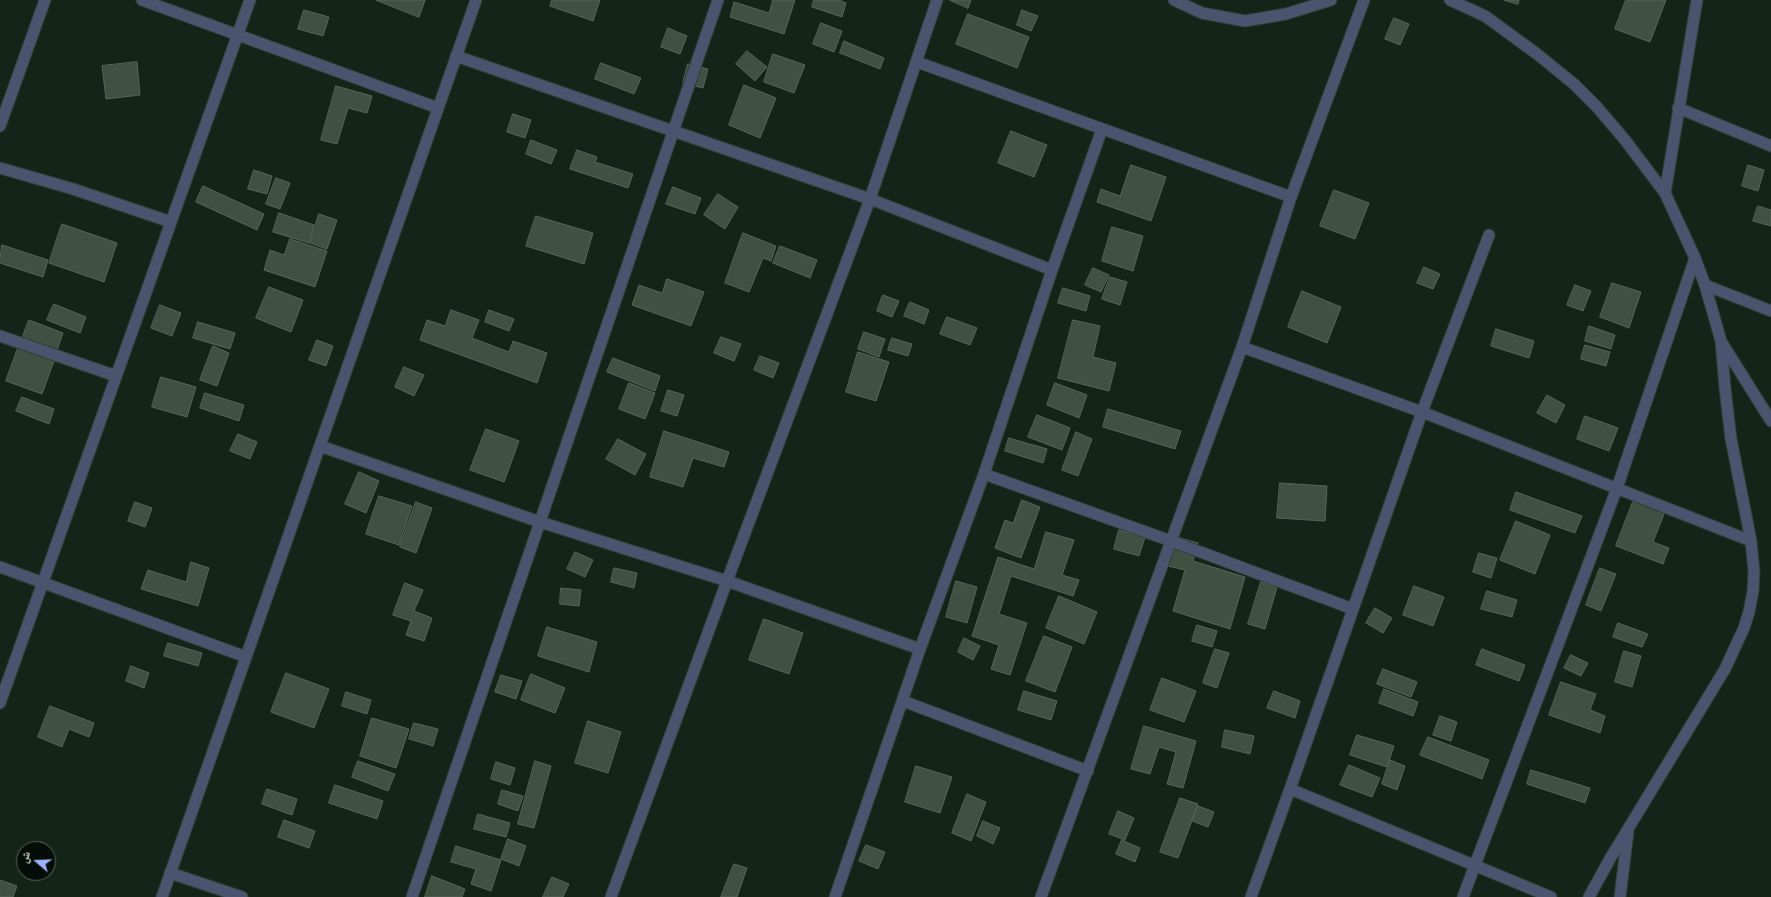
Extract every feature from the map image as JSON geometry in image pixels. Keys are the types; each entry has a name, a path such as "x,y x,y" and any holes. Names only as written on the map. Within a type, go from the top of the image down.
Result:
{"street":[{"path":"0,126 45,0"},
{"path":"142,0 438,108"},
{"path":"0,703 44,583 250,0"},
{"path":"162,897 476,0"},
{"path":"412,897 718,0"},
{"path":"611,897 870,199 937,0"},
{"path":"1174,0 1202,13 1245,21 1286,14 1330,0"},
{"path":"1041,897 1242,347 1291,197 1364,0"},
{"path":"1450,0 1485,16 1512,35 1574,84 1616,129 1665,193 1705,285 1721,341 1724,388 1731,440 1751,541 1754,572 1753,592 1744,628 1726,669 1589,897"},
{"path":"1665,193 1697,0"},
{"path":"456,56 870,199 1052,270"},
{"path":"917,62 1291,197"},
{"path":"1678,108 1771,146"},
{"path":"834,897 903,702 920,649 984,474 1052,270 1102,129"},
{"path":"0,168 73,189 171,222"},
{"path":"1251,897 1422,412 1489,234"},
{"path":"1463,897 1618,488 1694,258"},
{"path":"1705,285 1771,311"},
{"path":"0,336 116,376"},
{"path":"1721,341 1771,421"},
{"path":"1242,347 1422,412 1751,541"},
{"path":"320,446 540,522 727,581 920,649"},
{"path":"984,474 1353,608"},
{"path":"0,567 246,657"},
{"path":"903,702 1088,771"},
{"path":"1290,789 1551,897"},
{"path":"1620,897 1629,829"},
{"path":"170,873 242,897"}],"building":[{"path":"376,0 425,0 419,17"},
{"path":"552,0 600,0 593,21 550,6"},
{"path":"773,0 795,0 784,34 730,17 734,2 769,13"},
{"path":"814,0 839,0 846,3 842,17 812,7"},
{"path":"950,0 971,0 968,8"},
{"path":"1504,0 1519,0 1518,4"},
{"path":"1626,0 1666,0 1650,42 1615,29"},
{"path":"304,10 329,17 323,36 298,29"},
{"path":"1022,10 1038,16 1031,31 1017,25"},
{"path":"968,14 1029,37 1017,68 956,44"},
{"path":"1394,18 1409,24 1400,45 1385,39"},
{"path":"821,23 842,31 834,52 813,44"},
{"path":"668,28 687,36 680,54 661,47"},
{"path":"844,41 884,58 880,69 840,53"},
{"path":"747,51 767,67 755,81 736,64"},
{"path":"773,54 805,65 794,93 764,82"},
{"path":"137,62 140,95 106,99 102,66"},
{"path":"601,63 641,78 634,94 595,79"},
{"path":"688,64 708,69 703,88 683,83"},
{"path":"744,85 776,98 760,138 729,125"},
{"path":"336,86 372,96 367,113 348,108 337,144 321,140"},
{"path":"513,114 531,120 525,138 507,132"},
{"path":"1011,131 1047,145 1034,177 998,163"},
{"path":"531,140 557,150 551,164 526,154"},
{"path":"577,150 597,157 595,162 633,174 628,188 570,169"},
{"path":"1131,165 1166,177 1151,221 1097,202 1101,189 1120,196"},
{"path":"1748,165 1764,170 1758,191 1742,186"},
{"path":"254,170 272,176 267,194 248,189"},
{"path":"276,178 290,183 280,209 266,204"},
{"path":"203,186 264,214 257,230 196,202"},
{"path":"673,187 701,198 695,214 666,204"},
{"path":"1334,190 1369,203 1355,239 1320,226"},
{"path":"718,194 738,207 725,229 704,215"},
{"path":"1758,206 1771,210 1771,226 1753,221"},
{"path":"279,213 314,225 309,243 273,232"},
{"path":"319,214 337,220 327,249 310,243"},
{"path":"536,216 593,233 584,264 526,246"},
{"path":"62,224 117,243 104,282 49,263"},
{"path":"1112,227 1143,236 1133,271 1102,261"},
{"path":"743,233 776,246 771,261 763,258 749,292 725,283"},
{"path":"290,239 327,251 315,287 264,270 270,250 284,255"},
{"path":"2,245 48,260 43,277 0,263"},
{"path":"780,246 817,260 810,278 773,263"},
{"path":"1424,267 1440,274 1433,289 1417,283"},
{"path":"1093,268 1109,275 1101,292 1085,285"},
{"path":"1110,277 1127,282 1120,305 1102,299"},
{"path":"667,279 704,292 691,326 632,305 639,285 662,293"},
{"path":"1612,283 1641,292 1629,328 1600,317"},
{"path":"1575,285 1591,291 1583,311 1567,305"},
{"path":"269,287 303,300 291,332 256,318"},
{"path":"1063,288 1090,296 1086,311 1058,303"},
{"path":"1302,291 1341,307 1327,343 1288,327"},
{"path":"883,295 899,301 892,317 877,311"},
{"path":"910,302 929,310 924,324 904,316"},
{"path":"54,304 86,317 80,333 47,320"},
{"path":"160,305 181,313 172,336 151,328"},
{"path":"451,310 479,320 472,338 509,352 513,341 547,353 537,383 420,340 427,320 445,326"},
{"path":"489,310 514,319 509,331 485,322"},
{"path":"947,317 977,328 970,345 940,334"},
{"path":"29,320 63,333 56,353 22,339"},
{"path":"1073,320 1100,326 1093,357 1116,363 1109,391 1058,378"},
{"path":"198,322 235,333 230,349 193,338"},
{"path":"1589,326 1615,335 1611,349 1585,341"},
{"path":"1496,329 1534,341 1529,358 1491,346"},
{"path":"864,332 885,339 879,357 858,349"},
{"path":"721,337 741,344 734,361 714,353"},
{"path":"892,338 912,344 908,356 888,350"},
{"path":"317,340 333,346 326,366 309,360"},
{"path":"1585,345 1610,352 1606,366 1581,359"},
{"path":"213,346 229,353 217,386 200,380"},
{"path":"18,348 54,361 42,394 6,381"},
{"path":"858,352 889,362 876,401 846,392"},
{"path":"760,356 779,363 773,378 754,370"},
{"path":"613,358 660,376 655,391 607,372"},
{"path":"404,367 424,375 414,396 395,387"},
{"path":"161,377 196,387 187,417 152,407"},
{"path":"629,383 655,393 645,419 619,409"},
{"path":"1055,383 1087,395 1079,418 1047,405"},
{"path":"668,390 684,395 677,416 661,411"},
{"path":"205,393 244,405 239,421 200,408"},
{"path":"1547,395 1565,405 1556,423 1537,413"},
{"path":"22,397 54,409 49,424 16,411"},
{"path":"1108,409 1181,431 1175,449 1103,427"},
{"path":"1037,415 1070,428 1062,450 1028,437"},
{"path":"1585,416 1618,428 1609,451 1577,439"},
{"path":"486,429 519,441 504,482 470,470"},
{"path":"664,431 729,452 724,467 693,458 683,487 650,477"},
{"path":"1076,432 1092,439 1078,476 1062,470"},
{"path":"238,434 257,442 250,459 230,451"},
{"path":"1009,438 1047,449 1043,463 1005,451"},
{"path":"618,439 646,454 635,475 606,459"},
{"path":"359,472 379,481 366,513 345,504"},
{"path":"1280,483 1327,486 1325,521 1277,518"},
{"path":"1516,492 1582,516 1575,533 1510,510"},
{"path":"1636,494 1667,506 1653,542 1669,548 1663,564 1616,546"},
{"path":"379,496 412,506 399,545 366,534"},
{"path":"1022,500 1040,507 1021,558 995,548 1005,520 1013,523"},
{"path":"135,502 152,508 145,527 128,521"},
{"path":"416,502 432,508 416,553 400,547"},
{"path":"1516,521 1550,535 1535,574 1500,560"},
{"path":"1119,530 1145,537 1139,556 1114,549"},
{"path":"1046,532 1074,540 1062,575 1079,580 1073,596 1011,576 999,614 1027,623 1010,675 991,669 999,645 972,636 998,557 1034,569"},
{"path":"1177,537 1198,543 1193,561 1245,577 1230,629 1173,611 1185,570 1168,566"},
{"path":"575,552 593,560 585,577 567,569"},
{"path":"1479,553 1497,558 1491,578 1473,572"},
{"path":"191,562 209,568 198,606 141,589 148,570 186,582"},
{"path":"614,568 637,573 634,588 611,582"},
{"path":"1600,568 1616,574 1601,611 1586,605"},
{"path":"956,581 977,587 967,623 946,617"},
{"path":"1261,582 1277,587 1265,629 1248,624"},
{"path":"405,583 423,590 414,611 432,618 424,641 406,635 411,621 393,615"},
{"path":"1414,586 1444,597 1433,626 1403,615"},
{"path":"561,588 581,590 579,606 560,604"},
{"path":"1487,591 1517,600 1512,617 1481,609"},
{"path":"1059,596 1097,612 1084,644 1046,628"},
{"path":"1375,608 1392,618 1383,633 1366,623"},
{"path":"764,619 803,633 789,674 749,660"},
{"path":"1618,623 1648,634 1642,647 1613,637"},
{"path":"1197,625 1217,631 1212,647 1192,641"},
{"path":"547,627 597,642 589,672 538,656"},
{"path":"1044,636 1072,647 1055,692 1026,681"},
{"path":"964,638 980,646 973,660 958,652"},
{"path":"168,643 202,653 198,666 164,656"},
{"path":"1215,649 1229,653 1217,688 1203,683"},
{"path":"1482,649 1525,665 1519,681 1476,665"},
{"path":"1624,651 1641,656 1632,687 1615,682"},
{"path":"1571,655 1588,663 1581,676 1564,668"},
{"path":"131,666 149,673 144,688 126,681"},
{"path":"1383,669 1417,682 1411,697 1377,684"},
{"path":"286,673 329,689 314,728 271,712"},
{"path":"531,674 565,688 555,713 521,700"},
{"path":"501,675 522,681 516,699 495,692"},
{"path":"1162,678 1196,691 1184,722 1150,710"},
{"path":"1561,682 1596,694 1590,710 1605,716 1600,733 1549,715"},
{"path":"1384,689 1418,702 1413,716 1379,703"},
{"path":"1024,691 1057,701 1051,720 1018,710"},
{"path":"1274,691 1300,701 1295,718 1267,708"},
{"path":"346,692 371,700 367,714 342,706"},
{"path":"50,706 94,723 89,737 69,729 62,747 38,737"},
{"path":"1440,716 1457,722 1451,741 1433,735"},
{"path":"372,718 409,729 396,768 360,756"},
{"path":"588,721 621,732 608,773 575,763"},
{"path":"414,723 438,729 433,746 409,739"},
{"path":"1144,726 1196,741 1183,788 1167,784 1176,752 1159,747 1150,774 1131,769"},
{"path":"1225,730 1254,736 1250,754 1222,747"},
{"path":"1357,735 1394,746 1387,767 1350,755"},
{"path":"1428,737 1489,760 1482,779 1420,755"},
{"path":"1390,760 1405,766 1397,790 1382,784"},
{"path":"358,761 395,774 388,791 352,777"},
{"path":"535,761 551,766 534,828 518,824"},
{"path":"496,762 515,768 510,785 491,779"},
{"path":"1349,765 1380,778 1372,797 1340,785"},
{"path":"916,766 952,777 940,813 905,802"},
{"path":"1531,770 1590,788 1585,803 1527,784"},
{"path":"335,785 383,801 377,819 329,803"},
{"path":"267,789 297,799 292,815 262,804"},
{"path":"502,790 523,796 518,811 498,804"},
{"path":"967,794 986,802 971,841 952,833"},
{"path":"1180,798 1198,804 1178,858 1160,852"},
{"path":"1198,806 1214,812 1208,827 1192,821"},
{"path":"1118,811 1134,818 1125,840 1109,834"},
{"path":"478,814 510,823 506,837 474,829"},
{"path":"284,820 315,831 309,848 278,837"},
{"path":"983,821 1000,828 993,844 977,836"},
{"path":"508,839 526,846 519,866 501,859"},
{"path":"1122,840 1140,848 1135,862 1116,854"},
{"path":"866,845 885,852 878,869 859,861"},
{"path":"456,846 501,860 491,891 471,884 476,869 451,862"},
{"path":"734,864 747,868 737,897 721,897"},
{"path":"432,876 465,889 462,897 425,897"},
{"path":"552,877 569,884 563,897 543,897"},
{"path":"0,880 17,886 13,897 0,897"}]}
